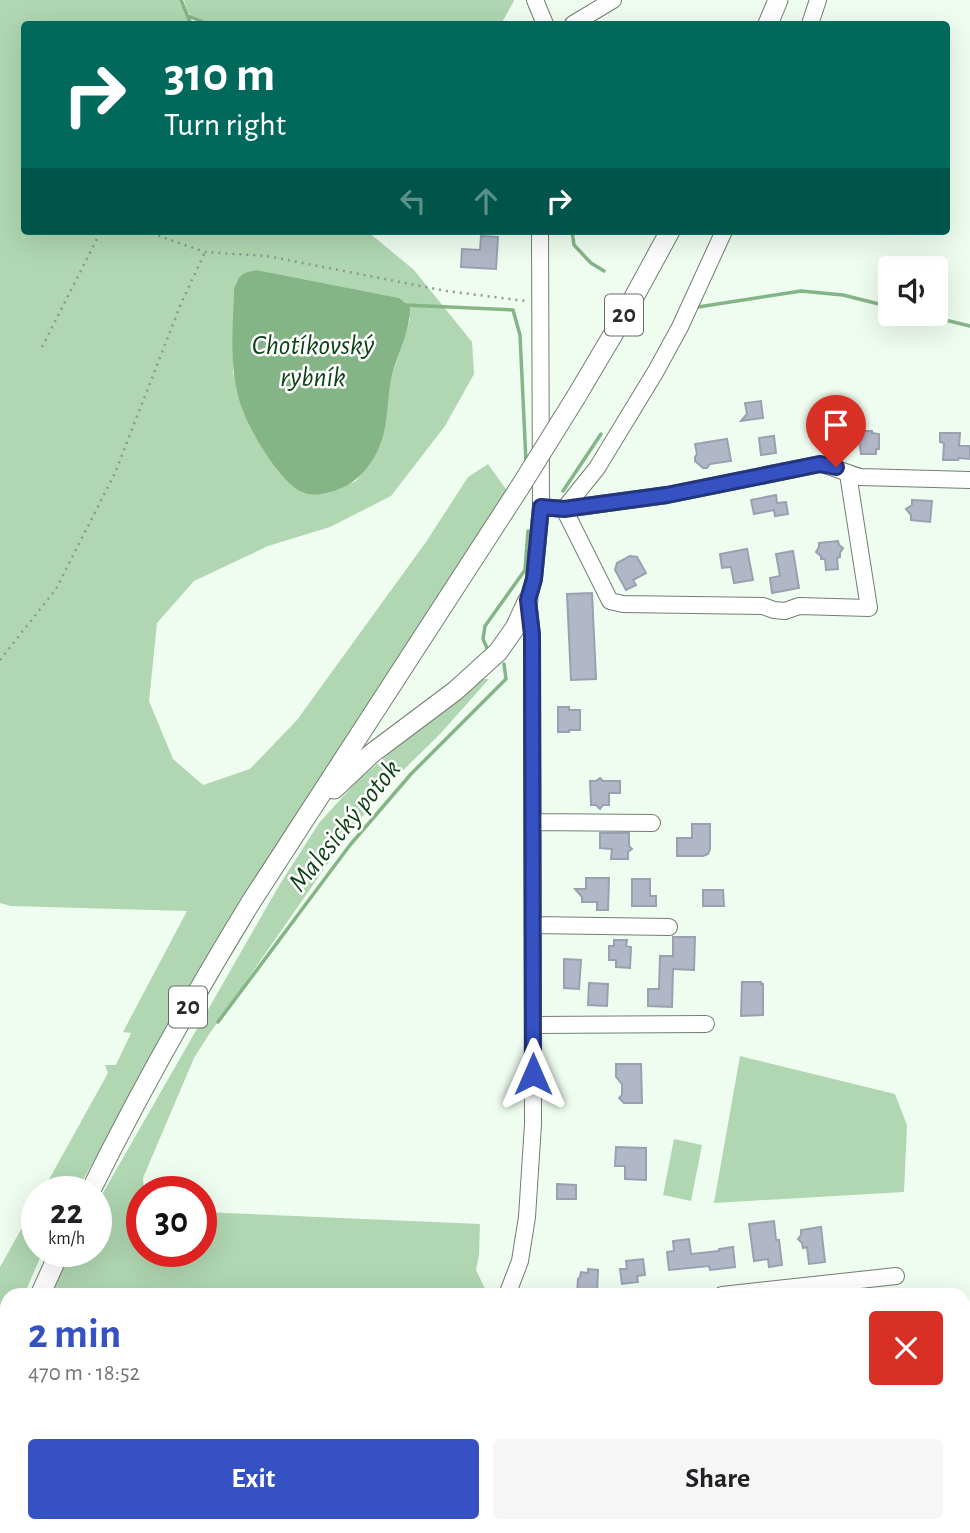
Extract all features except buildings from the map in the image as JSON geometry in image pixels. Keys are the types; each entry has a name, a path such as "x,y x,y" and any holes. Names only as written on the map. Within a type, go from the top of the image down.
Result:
{"main road":[{"path":"769,21 778,0"},
{"name":"20","path":"98,1176 211,968 520,487 621,321 668,235"},
{"path":"298,829 345,777 371,754 455,691 498,652 515,628 528,600"},
{"path":"43,1288 53,1267"}],"street":[{"path":"535,0 544,21"},
{"path":"578,21 613,0"},
{"path":"811,21 818,0"},
{"path":"510,1288 520,1261 527,1217 533,1124 532,635 528,600 534,579 541,507 540,235"},
{"path":"564,509 597,468 656,370 680,327 722,235"},
{"path":"541,507 564,509 667,495 820,464 836,467 848,474 872,478 970,481"},
{"path":"564,509 610,601 623,604 763,606 777,611 799,606 869,608 848,474"},
{"path":"533,822 652,823"},
{"path":"533,925 669,927"},
{"path":"533,1024 706,1024"},
{"path":"786,1288 896,1276"}],"path":[{"path":"42,347 100,235"},
{"path":"156,235 205,252 267,256 446,291 540,303"},
{"path":"0,660 56,589 115,473 180,306 205,252"}],"shaded area":[{"path":"0,0 179,0 189,21 21,21 21,235 372,235 414,270 472,342 474,374 445,426 391,496 330,527 268,546 194,581 157,623 149,701 173,759 203,785 250,769 297,720 426,542 468,477 488,464 508,492 260,872 85,1176 51,1176 108,1073 105,1065 116,1065 131,1033 123,1032 187,911 11,906 0,903","holes":["257,270 398,298 403,301 410,319 391,379 381,444 374,457 356,481 339,489 316,494 303,493 278,471 243,411 233,372 234,289 237,280"]},
{"path":"184,0 514,0 503,21 196,21"},
{"path":"477,679 489,679 440,734 379,794 194,1058 144,1176 126,1176 126,1267 217,1267 217,1213 480,1224 476,1270 485,1288 53,1288 63,1267 112,1267 112,1177 280,884 319,823 358,780"},
{"path":"740,1056 895,1094 907,1125 904,1192 714,1203"},
{"path":"674,1139 702,1145 691,1201 663,1195"},
{"path":"21,1230 21,1267 36,1267 27,1288 0,1288 0,1267"}],"water":[{"name":"Chotíkovský rybník","path":"257,270 399,298 410,308 408,326 391,380 381,443 371,463 361,474 339,489 312,494 294,487 276,468 243,411 233,367 234,289 242,275"}],"waterway":[{"path":"181,0 190,21"},
{"path":"188,16 200,21"},
{"path":"573,235 574,245 591,263 604,271"},
{"path":"698,307 801,291 843,295 878,304"},
{"name":"Malesický potok","path":"405,305 513,310 520,335 526,462"},
{"path":"948,321 970,326"},
{"path":"563,491 601,434"},
{"name":"Malesický potok","path":"487,648 483,639 485,626 525,570 528,531"},
{"name":"Malesický potok","path":"218,1022 350,845 411,774 506,679 504,664"}],"route":[{"path":"533,1074 532,635 528,600 534,579 541,507 564,509 667,495 820,464 836,467"}]}
